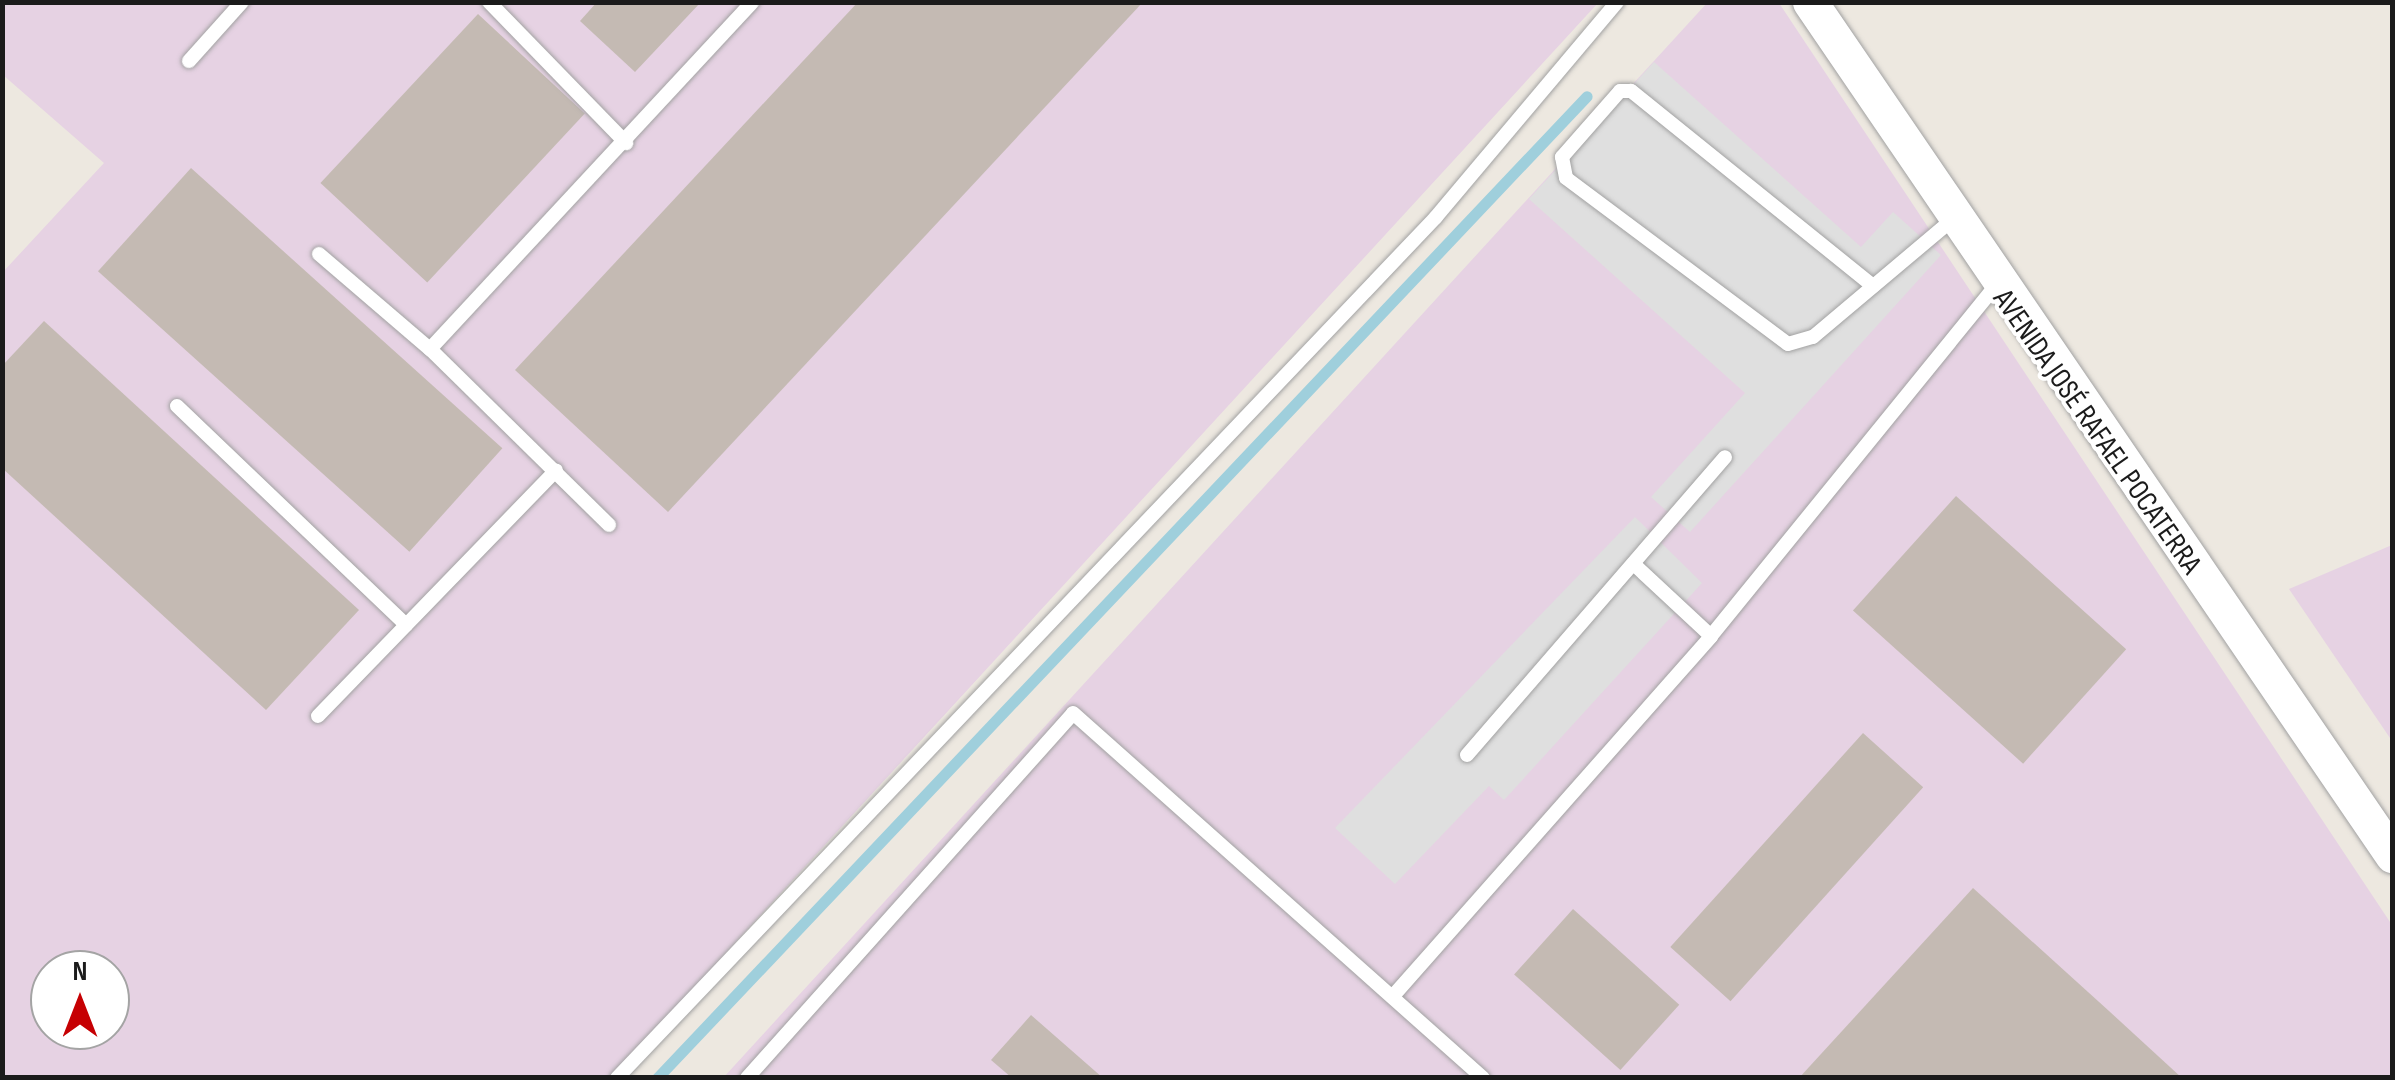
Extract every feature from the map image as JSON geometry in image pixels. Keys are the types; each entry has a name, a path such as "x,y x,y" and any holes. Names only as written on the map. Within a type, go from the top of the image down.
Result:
{"street":[{"name":"AVENIDA JOSÉ RAFAEL POCATERRA","path":"1810,2 1995,286 2392,855"}],"lane":[{"path":"189,61 242,2"},
{"path":"489,2 626,143"},
{"path":"430,348 626,143 752,2"},
{"path":"617,1078 1436,218 1617,2"},
{"path":"1873,286 1631,91 1620,91 1562,157 1566,178 1788,344 1812,336 1873,286 1953,218"},
{"path":"319,254 430,348 609,525"},
{"path":"1392,996 1711,636 1995,286"},
{"path":"177,406 406,625"},
{"path":"1467,755 1638,568 1726,457"},
{"path":"318,716 556,470"},
{"path":"1638,568 1711,636"},
{"path":"747,1078 1073,714 1482,1078"}],"shaded area":[{"path":"3,3 1598,3 612,1077 3,1077 2,273 104,163 3,75"},
{"path":"1707,3 1779,3 2392,925 2392,1077 723,1078"},
{"path":"1654,62 1861,247 1893,212 1941,255 1690,532 1651,497 1745,393 1529,199"},
{"path":"1635,517 1702,583 1504,800 1489,786 1395,884 1335,828"},
{"path":"2392,545 2392,741 2289,589"}],"building":[{"path":"597,2 701,2 635,72 580,21"},
{"path":"858,2 1143,2 668,512 515,370"},
{"path":"478,14 585,114 427,283 320,183"},
{"path":"191,168 502,448 409,552 98,271"},
{"path":"44,321 359,610 266,710 2,468 2,366"},
{"path":"1956,496 2126,649 2023,764 1853,610"},
{"path":"1863,733 1923,787 1730,1001 1670,947"},
{"path":"1973,888 2109,1011 2182,1078 1799,1078"},
{"path":"1573,909 1679,1005 1620,1070 1514,974"},
{"path":"1031,1015 1103,1078 1012,1078 991,1060"}],"waterway":[{"path":"657,1078 1587,96"}]}
